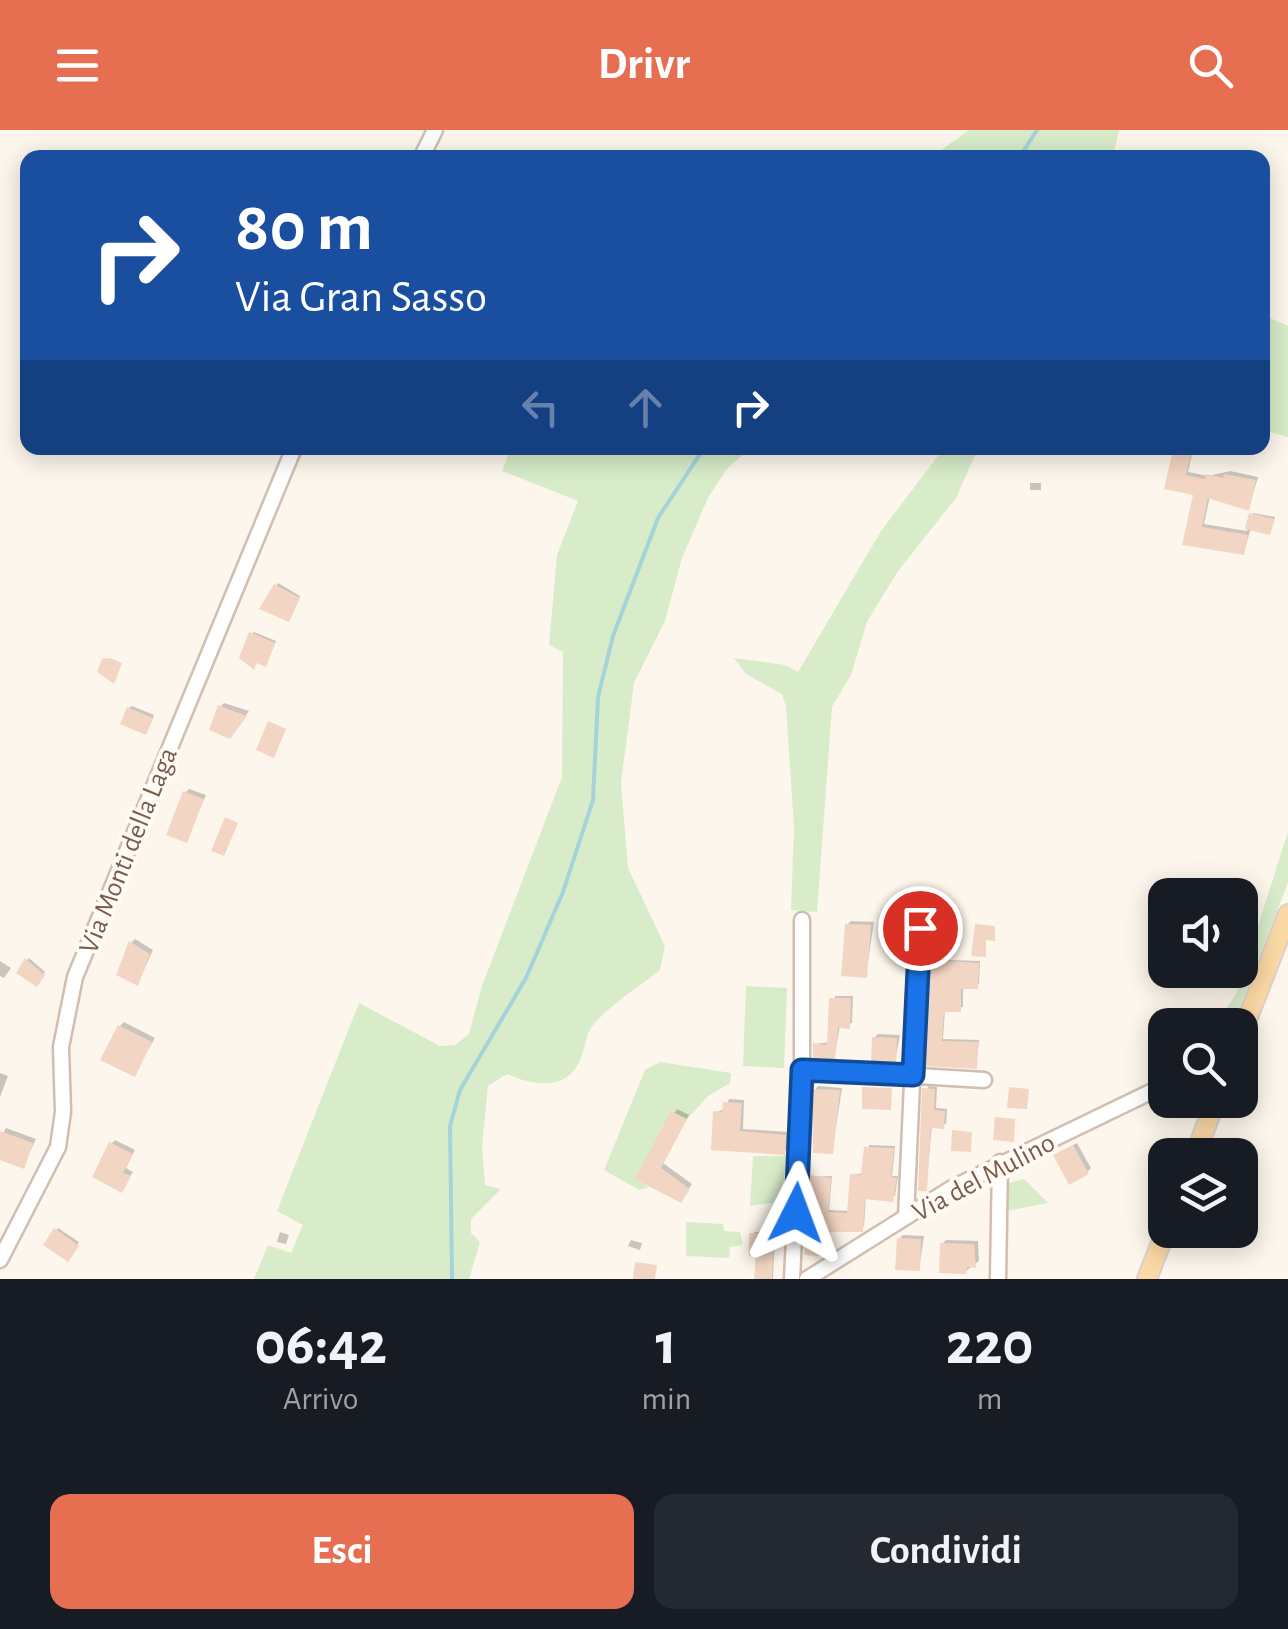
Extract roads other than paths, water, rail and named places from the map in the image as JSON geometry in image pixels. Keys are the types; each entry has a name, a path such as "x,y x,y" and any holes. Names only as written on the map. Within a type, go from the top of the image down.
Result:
{"main road":[{"path":"1252,1008 1288,914"},
{"path":"1147,1279 1159,1248"}],"street":[{"name":"Via Monti della Laga","path":"0,1260 58,1147 63,1112 61,1048 75,978 291,455"},
{"path":"792,1279 802,1070 802,920"},
{"path":"906,1216 920,928"},
{"path":"802,1070 984,1080"},
{"name":"Via del Mulino","path":"806,1279 1000,1162 1148,1093"},
{"path":"998,1279 1000,1162"}],"waterway":[{"path":"1024,150 1037,130"},
{"path":"452,1279 450,1126 460,1090 526,978 563,892 593,800 598,697 613,636 658,518 699,455"}]}
